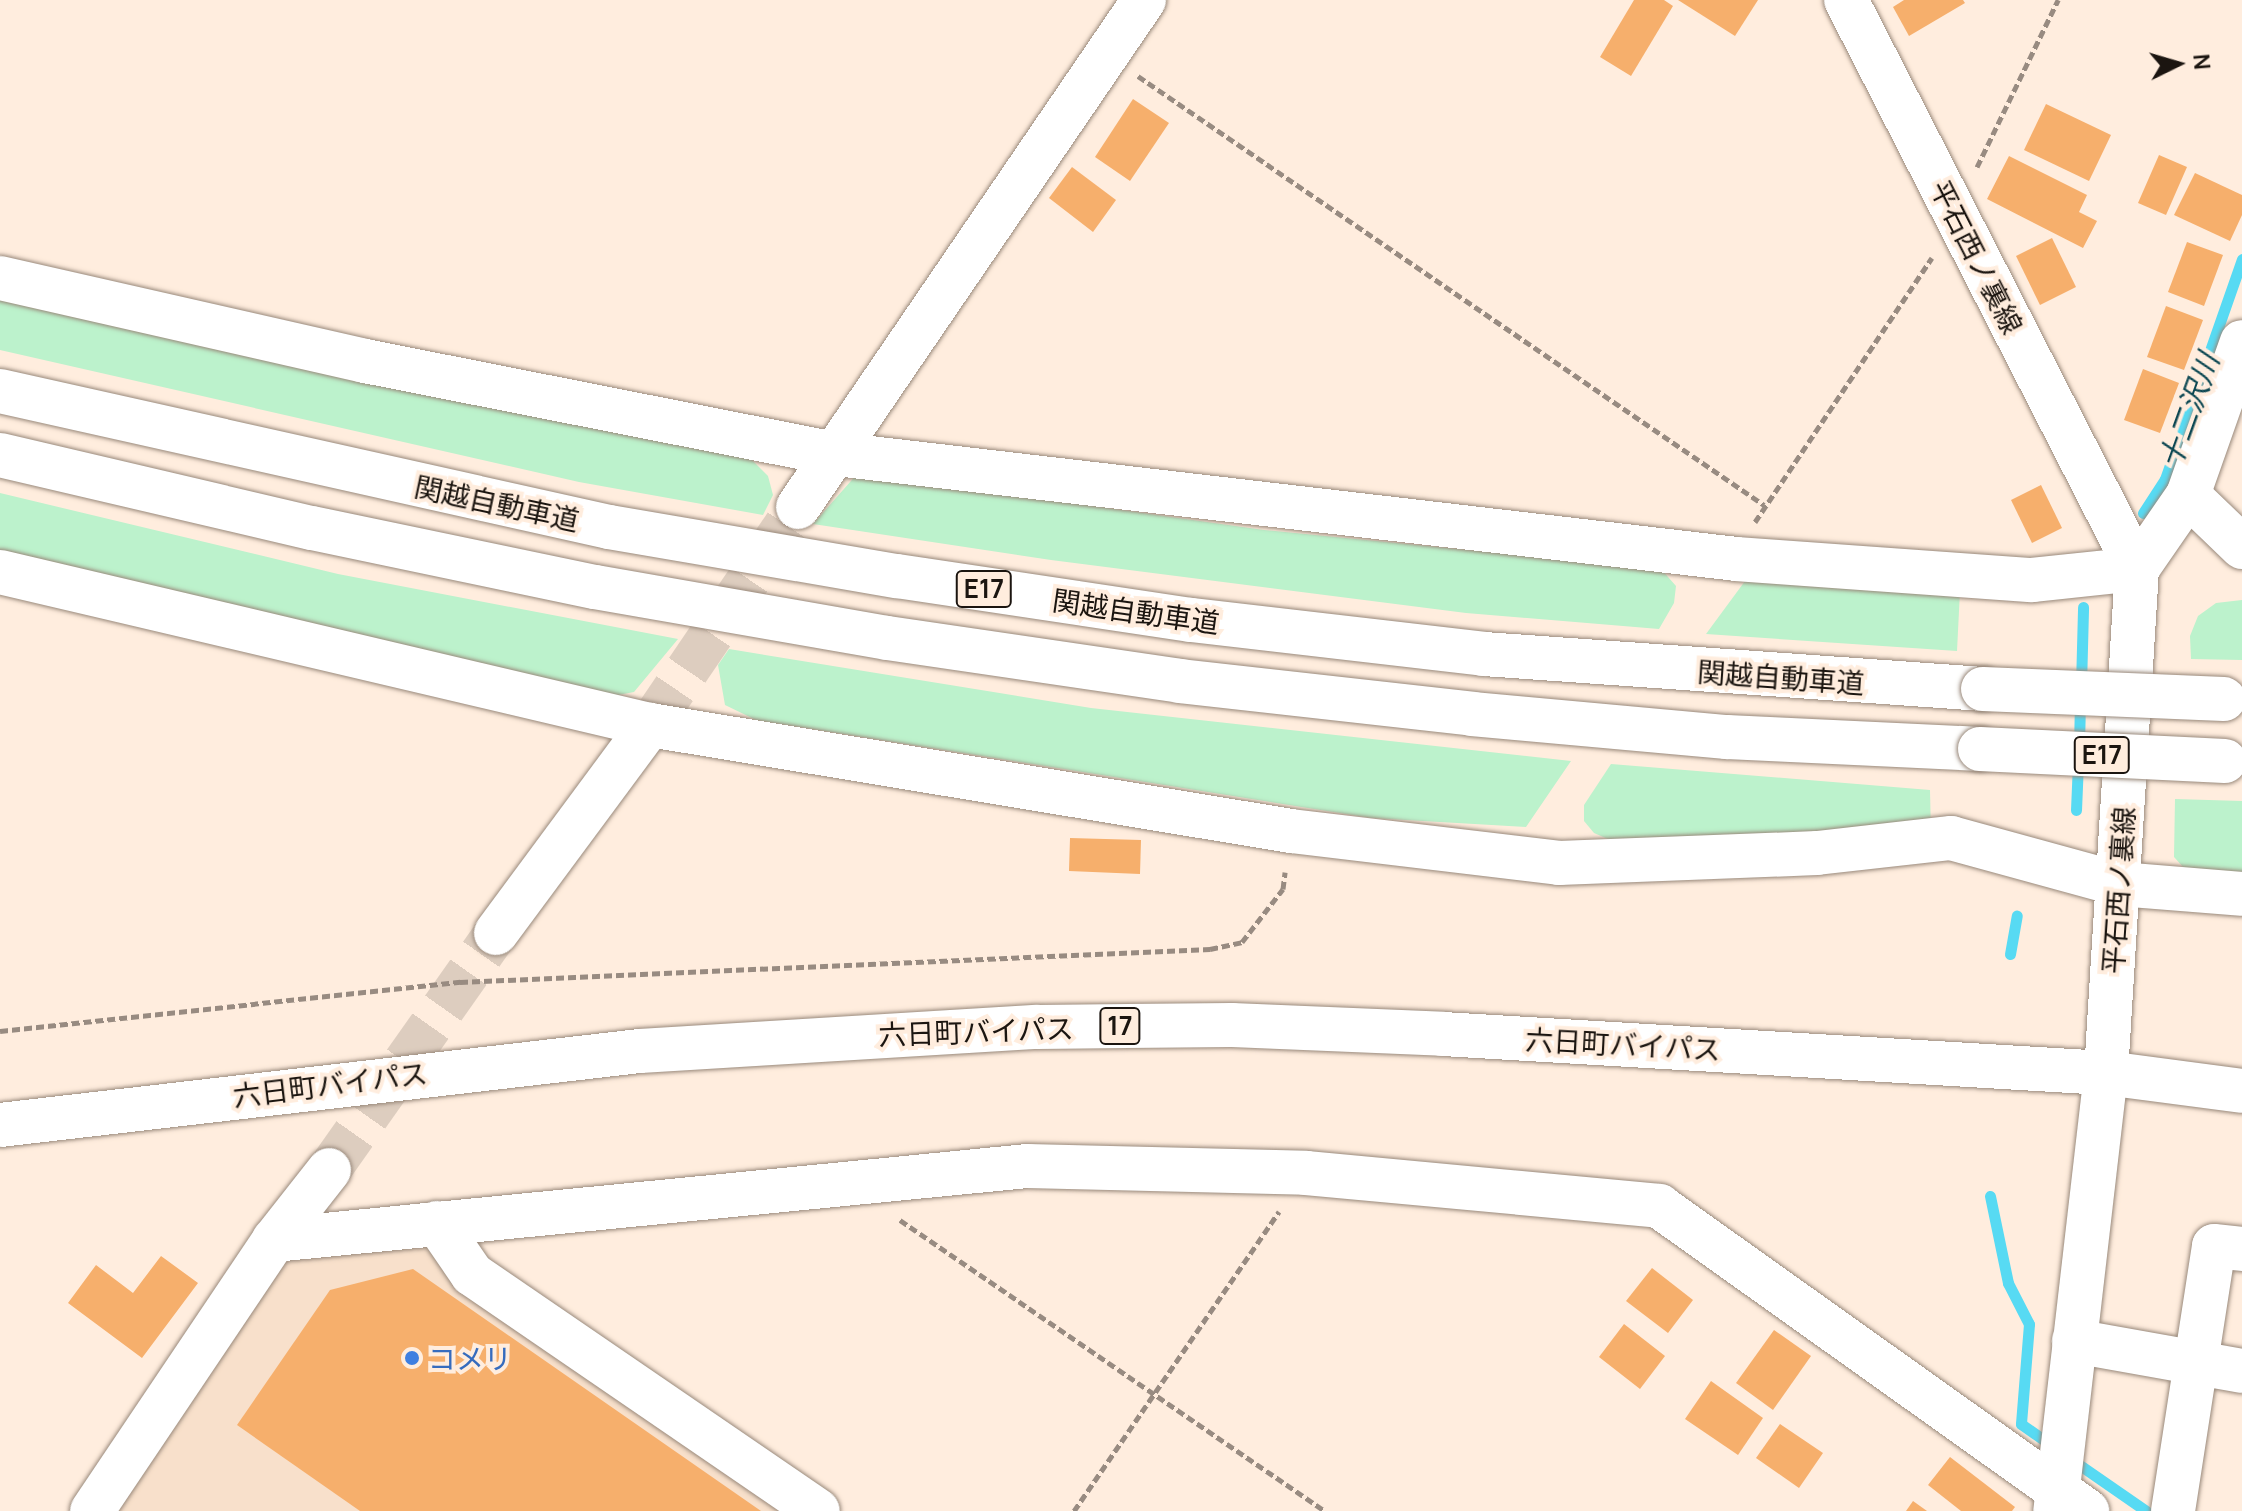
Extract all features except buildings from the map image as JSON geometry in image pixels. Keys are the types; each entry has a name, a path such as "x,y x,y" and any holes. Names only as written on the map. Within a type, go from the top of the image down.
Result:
{"main road":[{"path":"798,507 1144,0"},
{"name":"平石西ノ裏線","path":"1846,0 2137,569 2106,1073 2074,1341 2066,1505"},
{"path":"0,278 365,361 836,454 1736,559 2032,580 2137,569 2188,495 2240,351"},
{"name":"関越自動車道","path":"0,391 609,527 897,576 1191,620 1484,654 1983,689 2233,699"},
{"name":"E17","path":"0,455 296,525 580,584 887,638 1180,681 1472,714 1727,737 2233,761"},
{"path":"2188,495 2242,547"},
{"path":"0,572 650,725 1291,831 1559,863 1817,853 1951,838 2119,884 2242,894"},
{"path":"496,933 650,725"},
{"name":"六日町バイパス","path":"0,1125 640,1051 1037,1027 1232,1025 1443,1034 2106,1073 2242,1091"},
{"path":"274,1240 1027,1166 1306,1173 1659,1206 2066,1505"},
{"path":"92,1511 274,1240 329,1170"},
{"path":"437,1223 472,1274 818,1511"},
{"path":"2173,1506 2214,1246 2242,1249"},
{"path":"2074,1341 2242,1371"}],"path":[{"path":"1736,559 1764,505 1923,275 2058,0"},
{"path":"1106,55 1764,505"},
{"path":"0,1031 460,982 1210,949 1242,942 1264,920 1283,889 1291,831"},
{"path":"1074,1511 1306,1173"},
{"path":"883,1180 895,1217 1325,1511"}],"shaded area":[{"path":"437,1223 818,1511 92,1511 274,1240"}],"green space":[{"path":"0,293 749,457 768,476 773,495 763,515 579,482 0,350"},
{"path":"858,473 1264,530 1661,569 1676,586 1674,603 1659,629 1466,613 1051,560 813,524"},
{"path":"0,493 338,574 678,639 634,692 613,696 0,556"},
{"path":"1748,577 1960,591 1957,651 1706,634"},
{"path":"2242,600 2242,660 2191,659 2190,636 2198,616 2216,603"},
{"path":"729,649 1091,708 1571,761 1526,827 1371,818 756,720 725,705 718,665"},
{"path":"1611,764 1930,790 1931,835 1615,842 1594,833 1584,821 1584,805"},
{"path":"2175,799 2242,801 2242,877 2184,868 2174,857"}],"waterway":[{"name":"十二沢川","path":"2143,513 2165,479 2242,259"},
{"name":"十二沢川","path":"2081,686 2083,607"},
{"name":"十二沢川","path":"2079,746 2080,703"},
{"name":"十二沢川","path":"2076,810 2078,763"},
{"name":"十二沢川","path":"2010,954 2017,916"},
{"name":"十二沢川","path":"1990,1196 2008,1283 2029,1324 2021,1424 2054,1447"},
{"name":"十二沢川","path":"2071,1459 2146,1511"}],"tunnel":[{"path":"650,725 798,507"},
{"path":"329,1170 496,933"}],"place":[{"name":"コメリ","path":"412,1358"}]}
